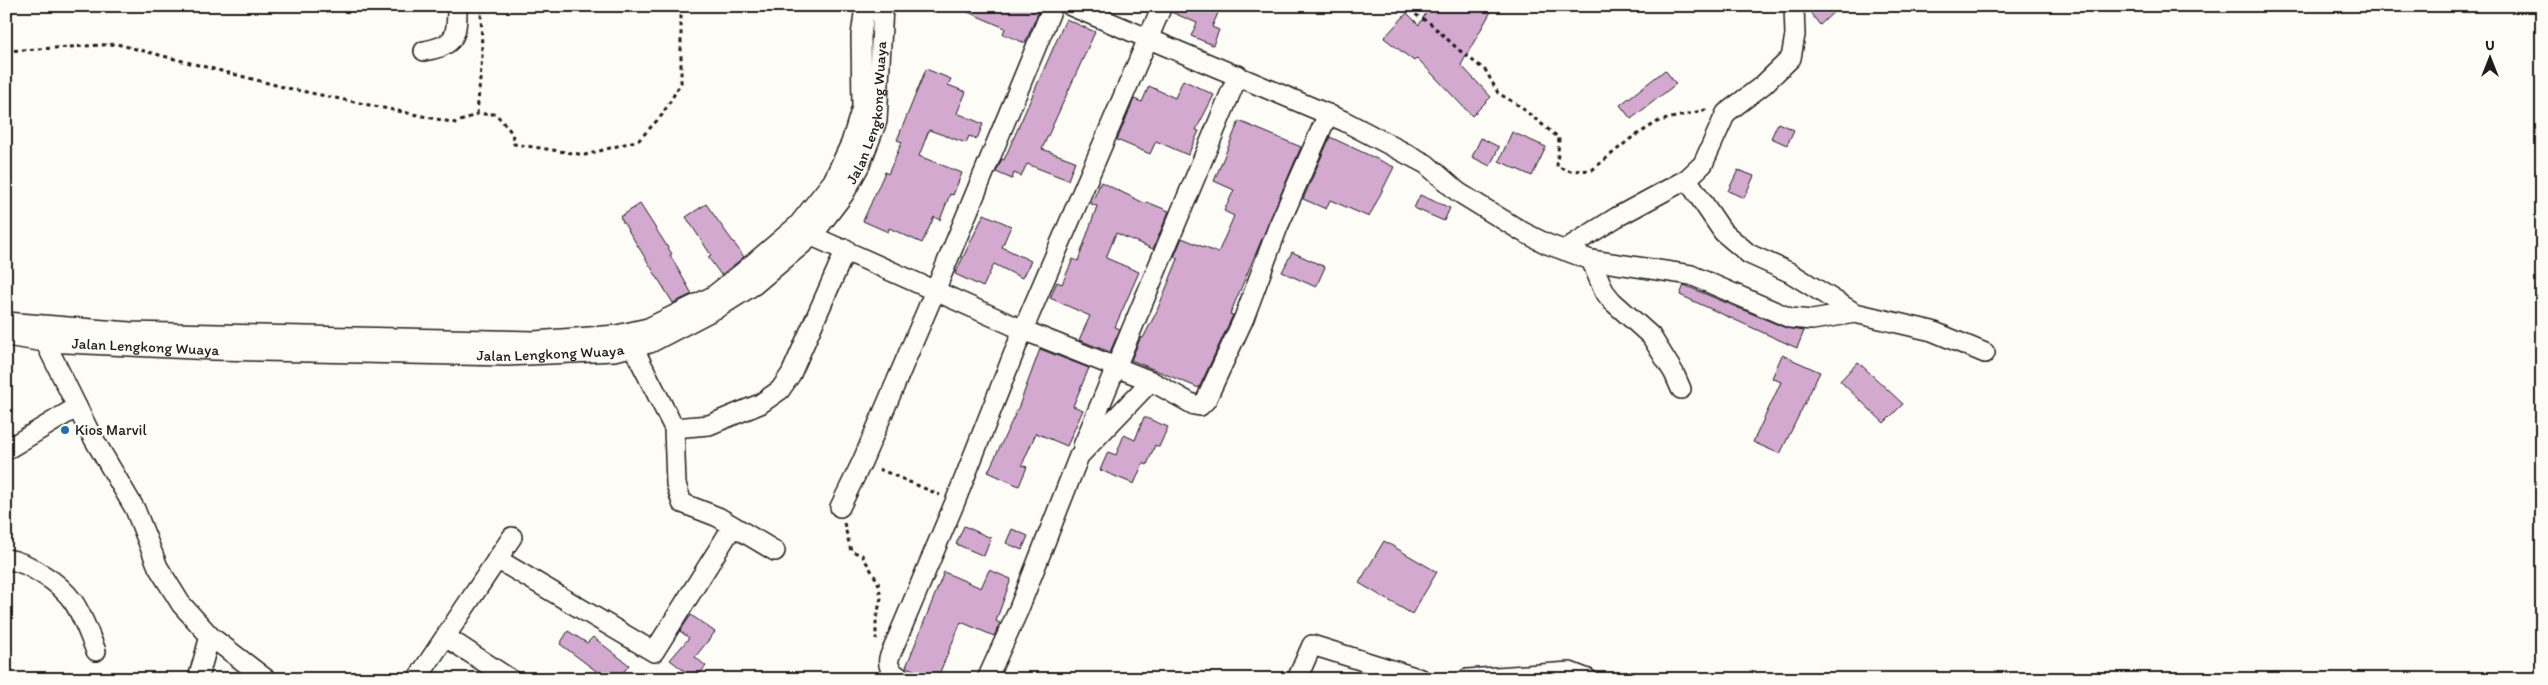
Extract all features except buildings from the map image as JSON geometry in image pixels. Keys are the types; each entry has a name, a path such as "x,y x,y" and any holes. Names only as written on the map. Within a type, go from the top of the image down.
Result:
{"street":[{"path":"424,51 440,48 452,42 457,29 457,6"},
{"name":"Jalan Lengkong Wuaya","path":"6,336 130,332 376,339 534,341 617,335 648,328 713,296 805,231 851,143 862,107 861,36 865,6"},
{"name":"Jalan Lengkong Wuaya","path":"6,322 44,334 214,350 507,356 568,355 650,343 675,332 754,285 805,231 844,194 860,165 877,121 883,6"},
{"path":"840,507 862,462 935,291 1053,6"},
{"path":"1070,6 1328,114 1426,164 1458,192 1523,232 1564,250 1591,260 1691,275 1798,320 1829,318 1854,313"},
{"path":"902,679 894,674 889,667 889,658 955,502 1023,330 1162,6"},
{"path":"1564,250 1617,217 1687,179 1703,164 1726,113 1763,85 1791,58 1796,35 1794,6"},
{"path":"987,679 1018,611 1079,456 1238,75"},
{"path":"805,231 1023,330 1151,382 1194,405 1200,406 1206,400 1244,318 1278,227 1328,114"},
{"path":"1687,179 1723,232 1749,254 1789,272 1854,313 1932,331 1985,353"},
{"path":"674,428 708,425 760,404 780,390 792,374 846,249"},
{"path":"1591,260 1604,291 1612,301 1651,336 1674,372 1681,389"},
{"path":"44,334 77,407 135,509 158,567 181,604 210,636 266,679"},
{"path":"633,347 674,428 676,484 682,503 718,517 775,552"},
{"path":"1079,456 1151,382"},
{"path":"6,450 77,407"},
{"path":"497,559 654,652 733,526"},
{"path":"417,679 512,537"},
{"path":"6,559 23,562 54,581 70,596 96,651"},
{"path":"198,679 210,636"},
{"path":"446,637 510,679"},
{"path":"1297,679 1312,645"},
{"path":"1312,645 1392,679"},
{"path":"1312,645 1421,679"},
{"path":"1467,679 1570,672 1588,679"}],"path":[{"path":"477,114 482,56 481,6"},
{"path":"6,51 117,44 287,88 456,123 477,114 496,114 512,133 514,144 585,155 639,140 662,115 681,83 681,6"},
{"path":"1402,6 1432,24 1459,50 1486,71 1498,93 1559,138 1557,167 1571,171 1592,170 1630,139 1659,121 1713,108"},
{"path":"862,462 955,502"},
{"path":"840,507 851,550 862,555 878,582 881,598 876,620 876,658 889,658"}],"place":[{"name":"Kios Marvil","path":"65,430"}]}
